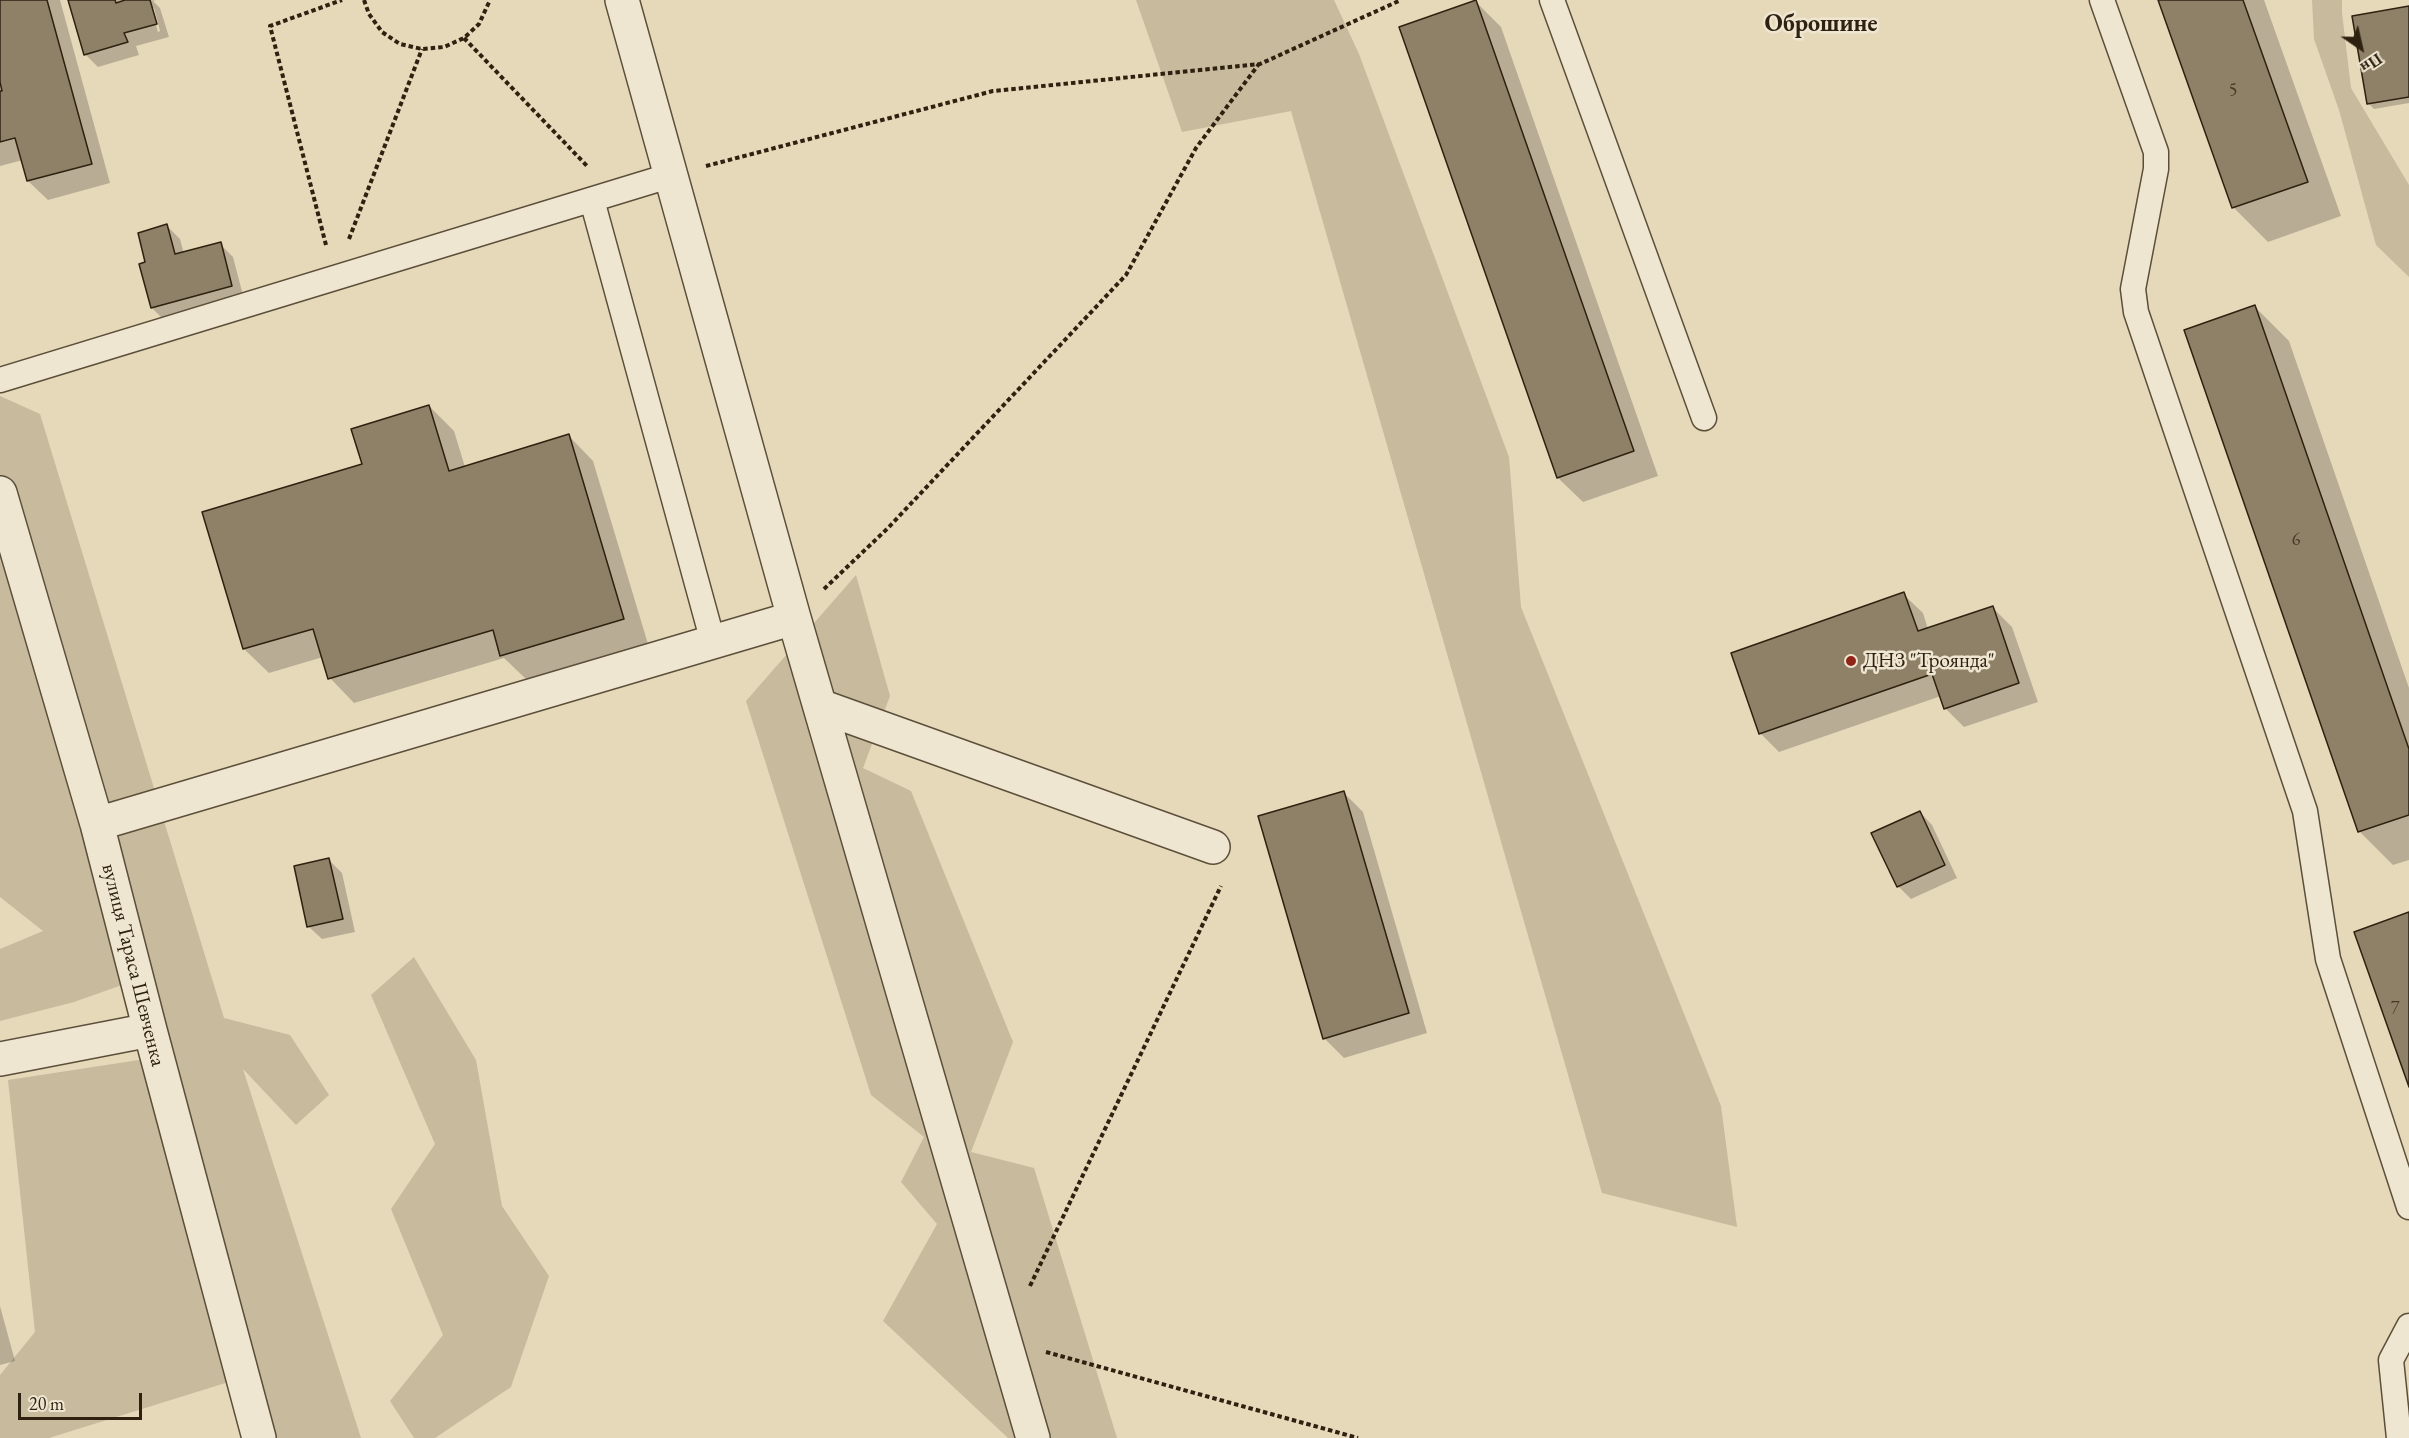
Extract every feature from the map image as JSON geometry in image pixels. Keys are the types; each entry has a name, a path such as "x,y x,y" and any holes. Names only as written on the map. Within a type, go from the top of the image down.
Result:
{"street":[{"path":"622,0 794,618 1033,1438"},
{"name":"вулиця Тараса Шевченка","path":"0,494 97,824 259,1438"},
{"path":"97,824 794,618"},
{"path":"820,706 1213,847"},
{"path":"0,1059 150,1030"}],"lane":[{"path":"1552,0 1704,418"},
{"path":"2102,0 2156,152 2156,169 2133,290 2136,312 2305,811 2328,959 2409,1207"},
{"path":"0,380 672,176"},
{"path":"603,196 713,642"},
{"path":"2399,1438 2391,1360 2409,1326"}],"path":[{"path":"334,278 270,26 342,0"},
{"path":"364,0 369,14 382,32 400,44 422,49 444,47 464,38 479,24 490,0"},
{"path":"672,176 993,91 1260,64 1401,0"},
{"path":"464,38 603,196"},
{"path":"334,278 422,49"},
{"path":"794,618 888,528 1126,274 1196,148 1260,64"},
{"path":"1221,886 1004,1340 1358,1438"}],"shaded area":[{"path":"1136,0 1334,0 1359,54 1509,457 1521,607 1721,1106 1737,1227 1602,1193 1291,111 1182,132"},
{"path":"2312,0 2342,0 2351,88 2409,185 2409,277 2376,245 2339,110 2314,39"},
{"path":"0,396 40,414 224,1018 290,1035 329,1095 296,1125 243,1069 361,1438 276,1438 251,1375 49,1438 0,1438 0,1375 35,1332 8,1080 165,1056 122,985 74,1002 0,1021 0,949 43,931 0,897"},
{"path":"856,575 890,696 863,768 911,791 1013,1042 971,1152 1034,1168 1117,1438 1008,1438 883,1321 937,1224 901,1182 924,1137 871,1095 746,701"},
{"path":"414,957 476,1060 502,1206 549,1276 511,1387 435,1438 414,1438 390,1401 443,1335 391,1209 435,1144 371,995"}],"building":[{"path":"0,0 47,0 92,164 27,181 15,138 0,142 0,91 2,91 0,82"},
{"path":"68,0 115,0 116,3 125,0 150,0 157,24 124,33 128,42 84,55"},
{"path":"1476,0 1634,451 1557,478 1399,27"},
{"path":"2158,0 2243,0 2308,182 2232,208"},
{"path":"2409,6 2409,97 2367,104 2352,16"},
{"path":"167,224 175,254 221,242 232,286 151,308 139,264 145,262 138,233"},
{"path":"2255,305 2409,749 2409,815 2358,832 2184,330"},
{"path":"429,405 449,471 569,434 624,619 500,656 493,630 328,679 313,629 243,649 202,512 362,464 351,429"},
{"path":"1904,592 1918,631 1993,606 2019,683 1944,709 1932,674 1759,734 1731,653"},
{"path":"1344,791 1409,1013 1323,1039 1258,816"},
{"path":"1920,811 1945,865 1897,887 1871,833"},
{"path":"329,858 343,919 307,927 294,866"},
{"path":"2409,912 2409,1087 2354,932"}],"place":[{"name":"ДНЗ \"Троянда\"","path":"1851,661"}],"district":[{"name":"Оброшине","path":"1821,24"}]}
